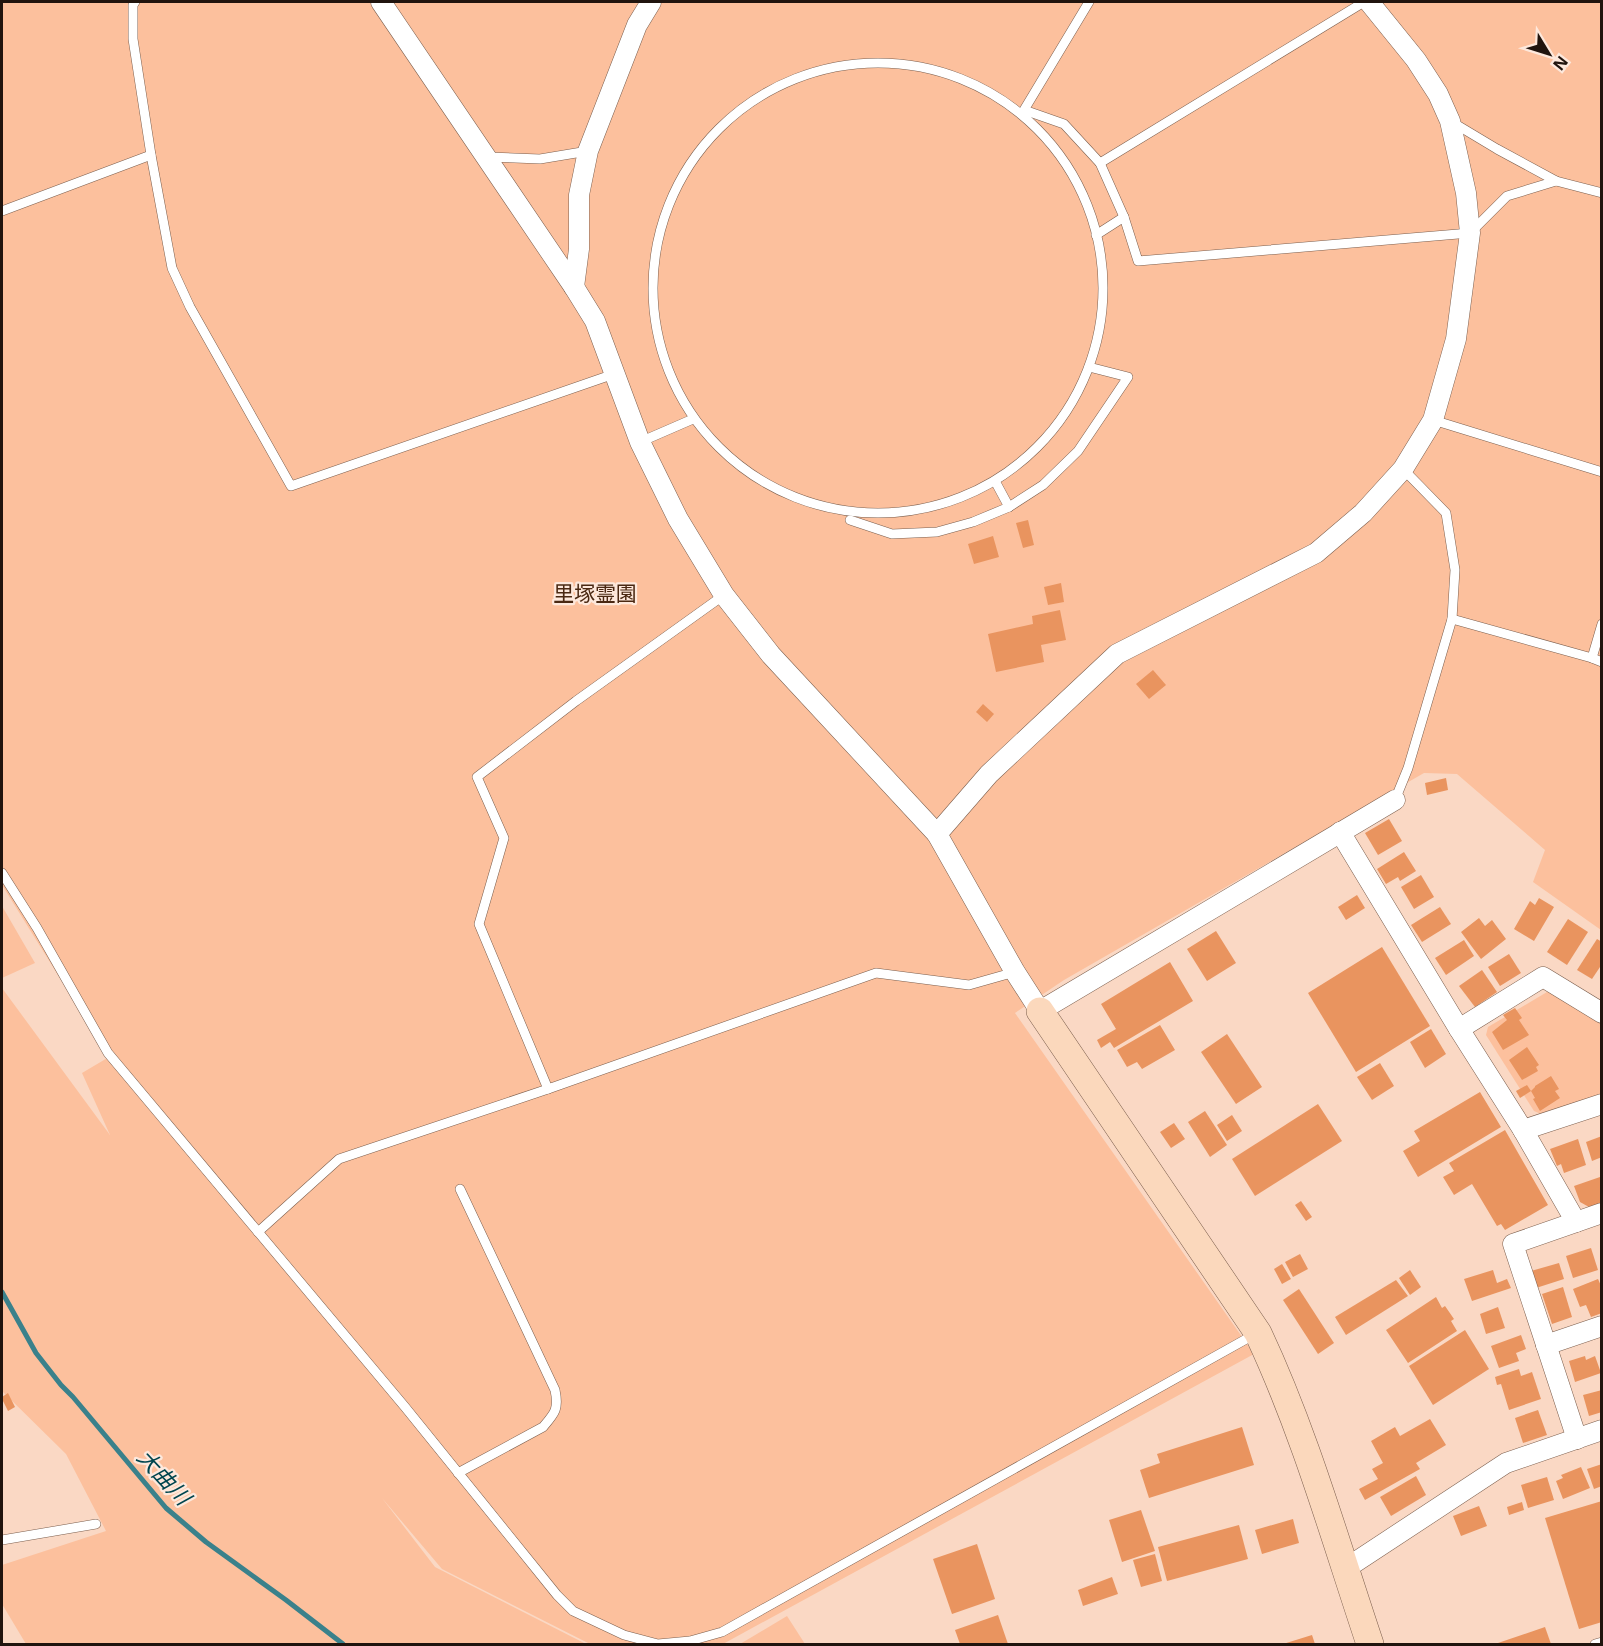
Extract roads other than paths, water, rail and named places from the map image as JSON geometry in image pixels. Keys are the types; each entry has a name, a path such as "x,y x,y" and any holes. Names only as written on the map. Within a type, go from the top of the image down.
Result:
{"street":[{"path":"381,2 595,321 640,442 678,519 724,595 771,655 937,834 1015,972 1040,1011 1258,1333 1298,1427 1370,1644"},
{"path":"574,287 579,249 579,195 588,151 637,25 651,2"},
{"path":"937,834 989,774 1117,654 1316,553 1363,513 1403,470 1433,420 1456,339 1470,233 1466,193 1450,121 1438,93 1416,60 1366,2"},
{"path":"1040,1011 1395,800"},
{"path":"1340,832 1523,1130 1576,1222"},
{"path":"1459,1029 1543,977 1602,1013"},
{"path":"1523,1130 1602,1104"},
{"path":"1577,1439 1513,1244 1602,1213"},
{"path":"1546,1345 1602,1326"},
{"path":"1345,1569 1506,1462 1602,1430"}],"lane":[{"path":"135,2 133,5 134,39 172,268 190,308 291,486 614,374"},
{"path":"1024,110 1089,2"},
{"path":"1100,163 1366,2"},
{"path":"847,519 928,507 995,481 1058,423 1089,367 1099,328 1102,291 1096,235 1071,171 1024,110 994,88 950,67 869,59 794,79 728,120 684,170 657,236 654,308 672,374 693,418 722,454 752,480 801,505 892,534 937,532 973,522 1009,507 1043,485 1077,451 1128,377 1089,367"},
{"path":"1024,110 1064,124 1100,163 1124,217 1138,261 1470,233 1508,196 1556,181"},
{"path":"1450,121 1556,181 1602,193"},
{"path":"487,157 540,159 588,151"},
{"path":"2,211 152,155"},
{"path":"1096,235 1124,217"},
{"path":"640,442 693,418"},
{"path":"1433,420 1602,472"},
{"path":"1395,800 1408,768 1452,619 1455,570 1446,513 1403,470"},
{"path":"995,481 1009,507"},
{"path":"548,1089 479,924 504,838 477,777 576,701 724,595"},
{"path":"1452,619 1592,657 1602,662"},
{"path":"1592,657 1602,624"},
{"path":"2,873 37,928 108,1053 405,1407 557,1595 573,1611 624,1635 658,1644 690,1641 722,1632 1258,1333"},
{"path":"258,1232 339,1159 548,1089 876,973 969,985 1015,972"},
{"path":"458,1473 543,1427 553,1415 558,1403 555,1390 460,1189"},
{"path":"2,1540 96,1524"}],"waterway":[{"name":"大曲川","path":"2,1292 36,1353 166,1508 206,1542 343,1644"}],"park label":[{"name":"里塚霊園","path":"595,594"}]}
